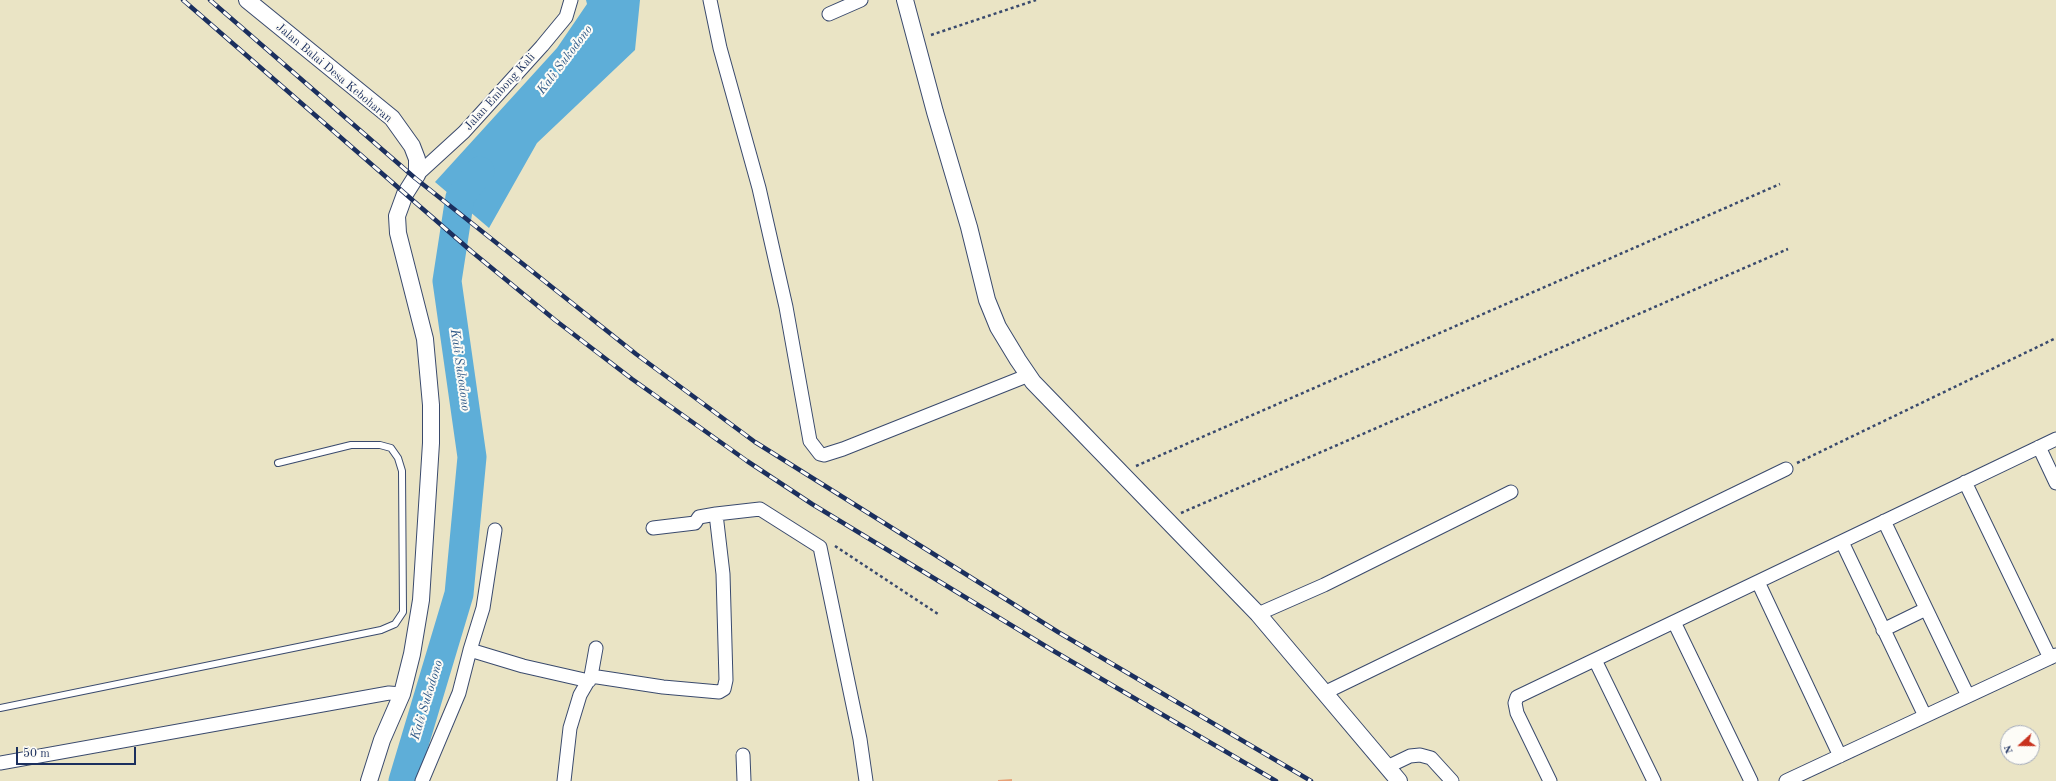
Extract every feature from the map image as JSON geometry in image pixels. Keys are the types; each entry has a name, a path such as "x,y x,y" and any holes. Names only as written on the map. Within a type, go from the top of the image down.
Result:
{"street":[{"name":"Jalan Balai Desa Keboharan","path":"247,0 392,118 412,146 417,159 417,176"},
{"name":"Jalan Embong Kali","path":"417,176 464,132 542,46 566,17 571,0"},
{"path":"710,0 720,48 761,196 786,307 810,441 820,454 824,455 843,449 1028,375"},
{"path":"829,14 861,0"},
{"path":"905,0 915,40 965,212 987,300 998,328 1028,375 1258,614 1399,781"},
{"path":"369,781 382,740 402,694 412,654 421,600 431,443 431,405 425,339 398,232 397,216 405,194 417,176"},
{"path":"1550,781 1517,713 1515,703 1517,698 2056,439"},
{"path":"2038,447 2056,483"},
{"path":"1324,694 1786,469"},
{"path":"1786,781 2053,656 1965,482"},
{"path":"1258,614 1324,585 1511,492"},
{"path":"653,528 695,523 700,517 716,514 760,510 820,547 860,738 866,781"},
{"path":"470,650 523,666 590,678 719,692 724,689 726,680 723,574 716,514"},
{"path":"1884,521 1968,696"},
{"path":"422,781 459,693 483,608 495,530"},
{"path":"1842,542 1925,716"},
{"path":"1758,582 1840,756"},
{"path":"1884,630 1926,609"},
{"path":"1674,622 1752,781"},
{"path":"564,781 570,728 580,695 590,678 596,648"},
{"path":"1594,660 1654,781"},
{"path":"0,763 381,695 402,694"},
{"path":"743,755 744,781"},
{"path":"1387,767 1410,756 1420,755 1431,758 1452,781"},
{"path":"1431,758 1441,781"}],"lane":[{"path":"0,708 381,630 395,624 403,612 402,471 398,458 390,448 380,445 351,445 278,463"}],"path":[{"path":"915,40 1036,0"},
{"path":"1121,473 1780,184"},
{"path":"1166,520 1788,249"},
{"path":"1786,469 2056,338"},
{"path":"820,547 829,542 938,614"}],"water":[{"path":"586,0 640,0 635,50 537,143 489,228 435,182 557,48 587,4"}],"building":[{"path":"1012,779 1012,781 998,781 998,780"}],"waterway":[{"name":"Kali Sukodono","path":"403,781 459,594 472,457 447,281 460,197 480,171"}],"railway":[{"path":"183,0 471,251 555,320 632,379 747,461 812,504 1052,650 1276,781"},
{"path":"210,0 415,178 636,354 755,442 1058,632 1311,781"}]}
